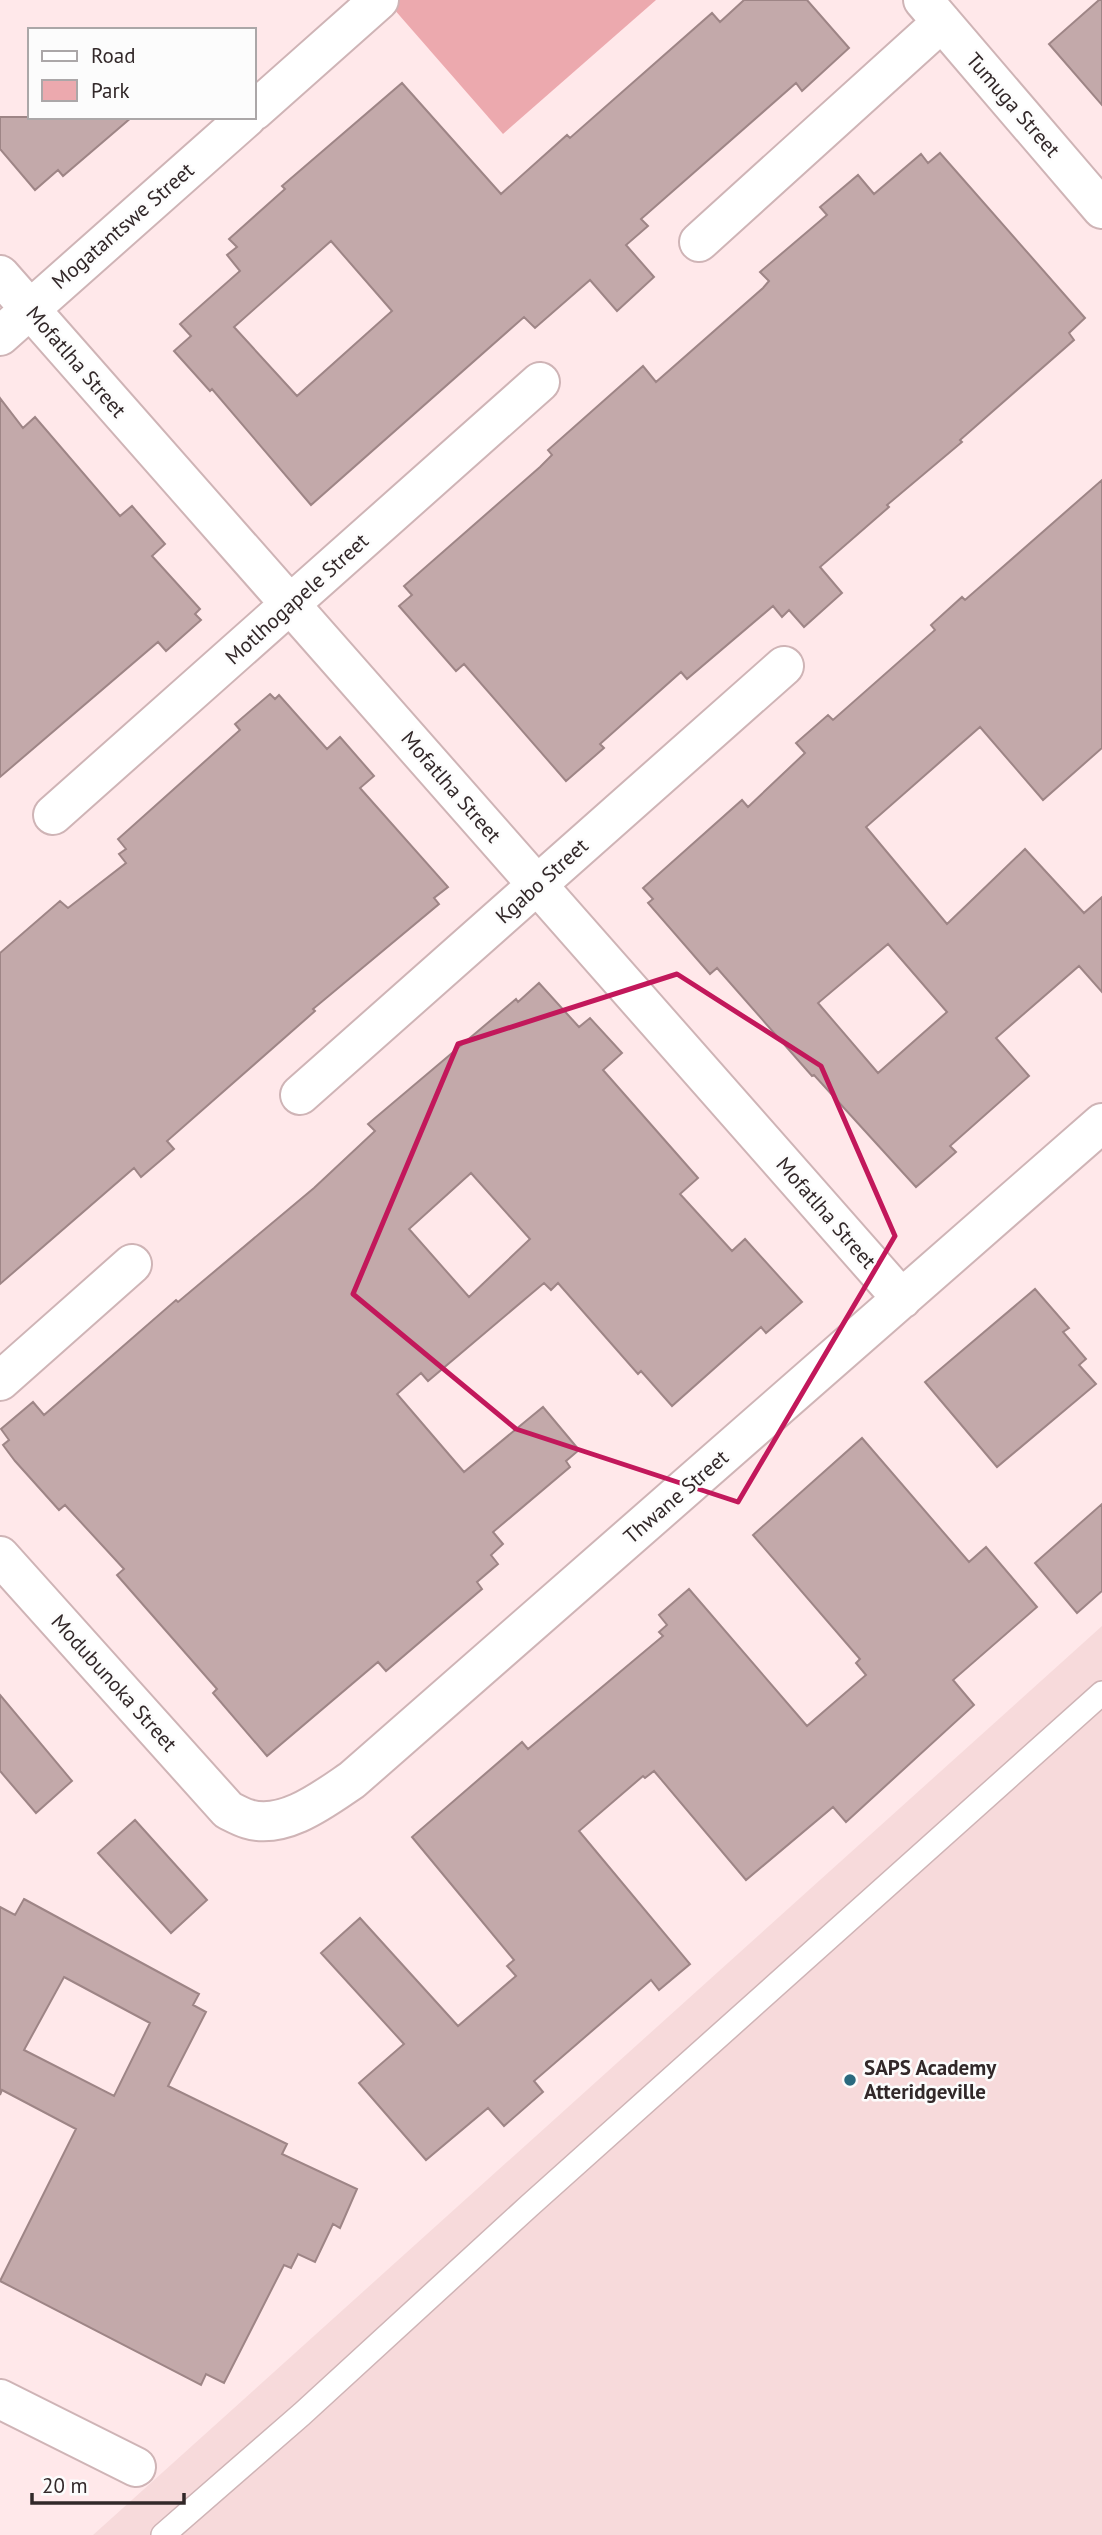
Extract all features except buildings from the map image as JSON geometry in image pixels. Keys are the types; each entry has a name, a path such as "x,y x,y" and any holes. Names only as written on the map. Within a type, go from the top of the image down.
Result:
{"street":[{"path":"256,109 379,0"},
{"path":"699,242 933,11"},
{"name":"Tumuga Street","path":"933,11 1102,209"},
{"name":"Mogatantswe Street","path":"0,336 245,119"},
{"name":"Mofatlha Street","path":"0,275 902,1299"},
{"name":"Motlhogapele Street","path":"53,815 540,382"},
{"name":"Kgabo Street","path":"300,1095 784,666"},
{"name":"Thwane Street","path":"228,1810 248,1820 267,1822 296,1814 352,1780 1102,1123"},
{"path":"0,1381 132,1264"},
{"name":"Modubunoka Street","path":"0,1556 228,1810"},
{"path":"0,2399 136,2467"}],"lane":[{"path":"163,2535 302,2414 529,2206 1102,1692"}],"highlighted area":[{"path":"677,974 821,1066 895,1236 738,1502 516,1429 353,1294 458,1044"}],"shaded area":[{"name":"SAPS Academy Atteridgeville","path":"1102,1626 1102,2535 93,2535"}],"green space":[{"path":"386,0 656,0 503,134"}],"place":[{"name":"SAPS Academy Atteridgeville","path":"850,2080"}]}
